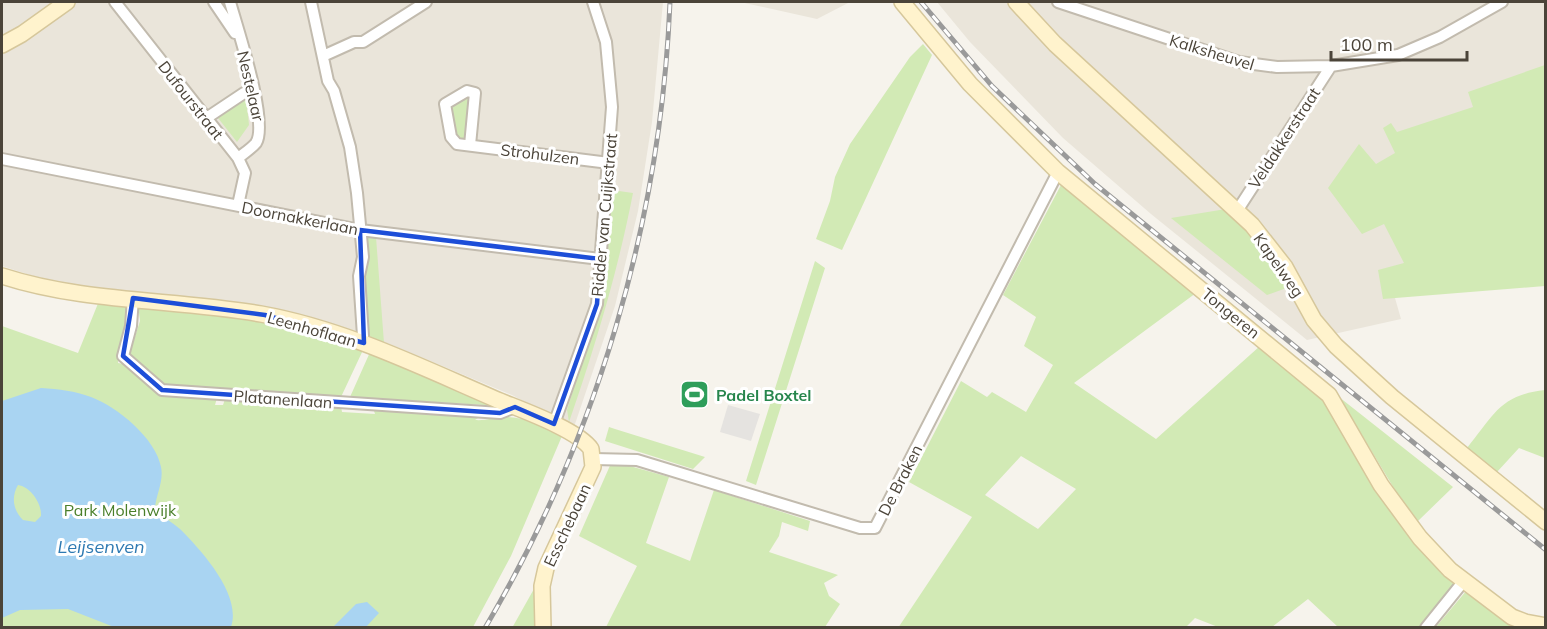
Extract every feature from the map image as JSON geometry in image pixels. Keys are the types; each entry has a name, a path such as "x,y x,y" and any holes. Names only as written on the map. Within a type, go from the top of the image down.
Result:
{"street":[{"path":"2,45 22,34 66,2"},
{"name":"Dufourstraat","path":"115,2 238,158"},
{"name":"Nestelaar","path":"214,2 240,40"},
{"name":"Nestelaar","path":"230,2 261,127 256,143 238,158"},
{"path":"311,2 323,56 350,147 357,193 363,256 359,276 363,336 361,343"},
{"path":"323,56 333,54 354,42 363,42 426,2"},
{"name":"Ridder van Cuijkstraat","path":"554,424 597,304 609,163 611,75 606,42 594,2"},
{"name":"Tongeren","path":"902,2 970,84 1058,172 1329,395 1381,485 1420,538 1463,582 1512,617 1545,626"},
{"name":"Kalksheuvel","path":"1058,2 1252,65 1331,66 1379,60 1421,47 1502,2"},
{"name":"Kapelweg","path":"1019,3 1055,44 1237,211 1285,267 1326,337 1392,397 1545,522"},
{"name":"Veldakkerstraat","path":"1237,211 1331,66"},
{"path":"467,91 475,93 476,101 470,145 453,142 445,110 445,104 467,91"},
{"name":"Nestelaar","path":"205,119 244,93"},
{"name":"Strohulzen","path":"470,145 609,163"},
{"path":"238,158 245,173 238,205"},
{"name":"Doornakkerlaan","path":"2,159 360,230 600,259"},
{"name":"De Braken","path":"594,459 637,460 860,528 875,528 1058,172"},
{"name":"Leenhoflaan","path":"2,276 32,286 81,294 211,306 265,315 361,343 554,424 589,446 594,459"},
{"name":"Platanenlaan","path":"133,298 131,326 123,356 162,390 500,413 515,407"},
{"name":"Esschebaan","path":"543,627 542,586 546,568 551,553 590,476 594,459"},
{"path":"1426,627 1463,582"}],"highlighted area":[{"path":"360,230 600,259 597,304 554,424 515,407 500,413 162,390 123,356 133,298 265,315 364,343"}],"shaded area":[{"path":"2,2 663,2 652,122 638,211 615,306 575,424 564,423 512,395 390,344 321,321 58,284 2,266"},
{"path":"740,2 850,2 817,19"},
{"path":"937,2 1545,2 1545,94 1416,266 1389,277 1401,319 1307,340 1151,214 1063,138 970,42"},
{"path":"728,405 760,414 751,441 720,432"}],"green space":[{"path":"923,44 932,55 842,250 816,239 830,201 835,177 850,144 910,57"},
{"path":"1545,65 1545,286 1383,299 1378,270 1404,263 1384,224 1362,234 1328,188 1359,144 1376,164 1395,153 1383,128 1391,123 1397,132 1473,107 1468,92"},
{"path":"246,96 249,125 237,142 214,113"},
{"path":"468,96 471,98 467,139 463,142 456,140 449,107"},
{"path":"1061,185 1196,293 1074,383 1156,439 1260,346 1332,404 1456,581 1420,627 1338,627 1308,599 1272,627 1218,627 1195,618 1185,628 898,628 972,517 909,482 961,381 987,397 992,392 1026,412 1053,365 1024,346 1036,317 1003,295","holes":["1021,456 1076,489 1038,529 985,495"]},
{"path":"612,190 633,193 605,309 569,422 567,410 600,304 606,265"},
{"path":"1226,209 1252,234 1292,286 1267,295 1171,218"},
{"path":"365,236 376,237 384,343 369,336 361,259"},
{"path":"815,261 825,268 756,485 746,481"},
{"name":"Park Molenwijk","path":"99,301 126,304 125,327 118,363 124,364 163,395 217,398 215,405 223,405 225,399 341,406 342,412 375,414 373,408 481,416 475,420 511,417 534,423 562,436 511,556 473,627 2,628 2,326 78,353"},
{"path":"138,305 262,319 364,348 341,397 164,386 129,355 140,321"},
{"path":"371,350 501,406 350,397"},
{"path":"1545,390 1545,458 1519,448 1497,472 1467,448 1492,416 1508,402"},
{"path":"1339,397 1453,487 1418,521 1395,490"},
{"path":"609,427 705,457 693,469 605,441"},
{"path":"612,461 669,477 646,543 690,561 714,490 810,521 808,531 782,522 779,536 769,552 838,575 824,583 829,596 840,604 825,627 606,627 637,566 579,536"},
{"path":"539,580 540,627 512,628"},
{"path":"1467,590 1497,616 1516,627 1435,628"}],"water":[{"name":"Leijsenven","path":"41,388 67,391 102,402 134,425 152,446 161,467 155,508 189,538 218,574 231,601 233,615 231,627 114,627 68,609 20,610 2,618 2,401","holes":["18,485 23,486 35,497 40,506 41,516 35,522 23,520 15,508 16,490"]},
{"path":"367,602 379,613 366,627 333,627 356,604"}],"railway":[{"path":"485,628 525,556 560,481 590,404 616,326 637,246 653,165 664,84 670,2"},
{"path":"921,2 992,86 1095,184 1546,550"}],"place":[{"name":"Padel Boxtel","path":"695,395"}]}
